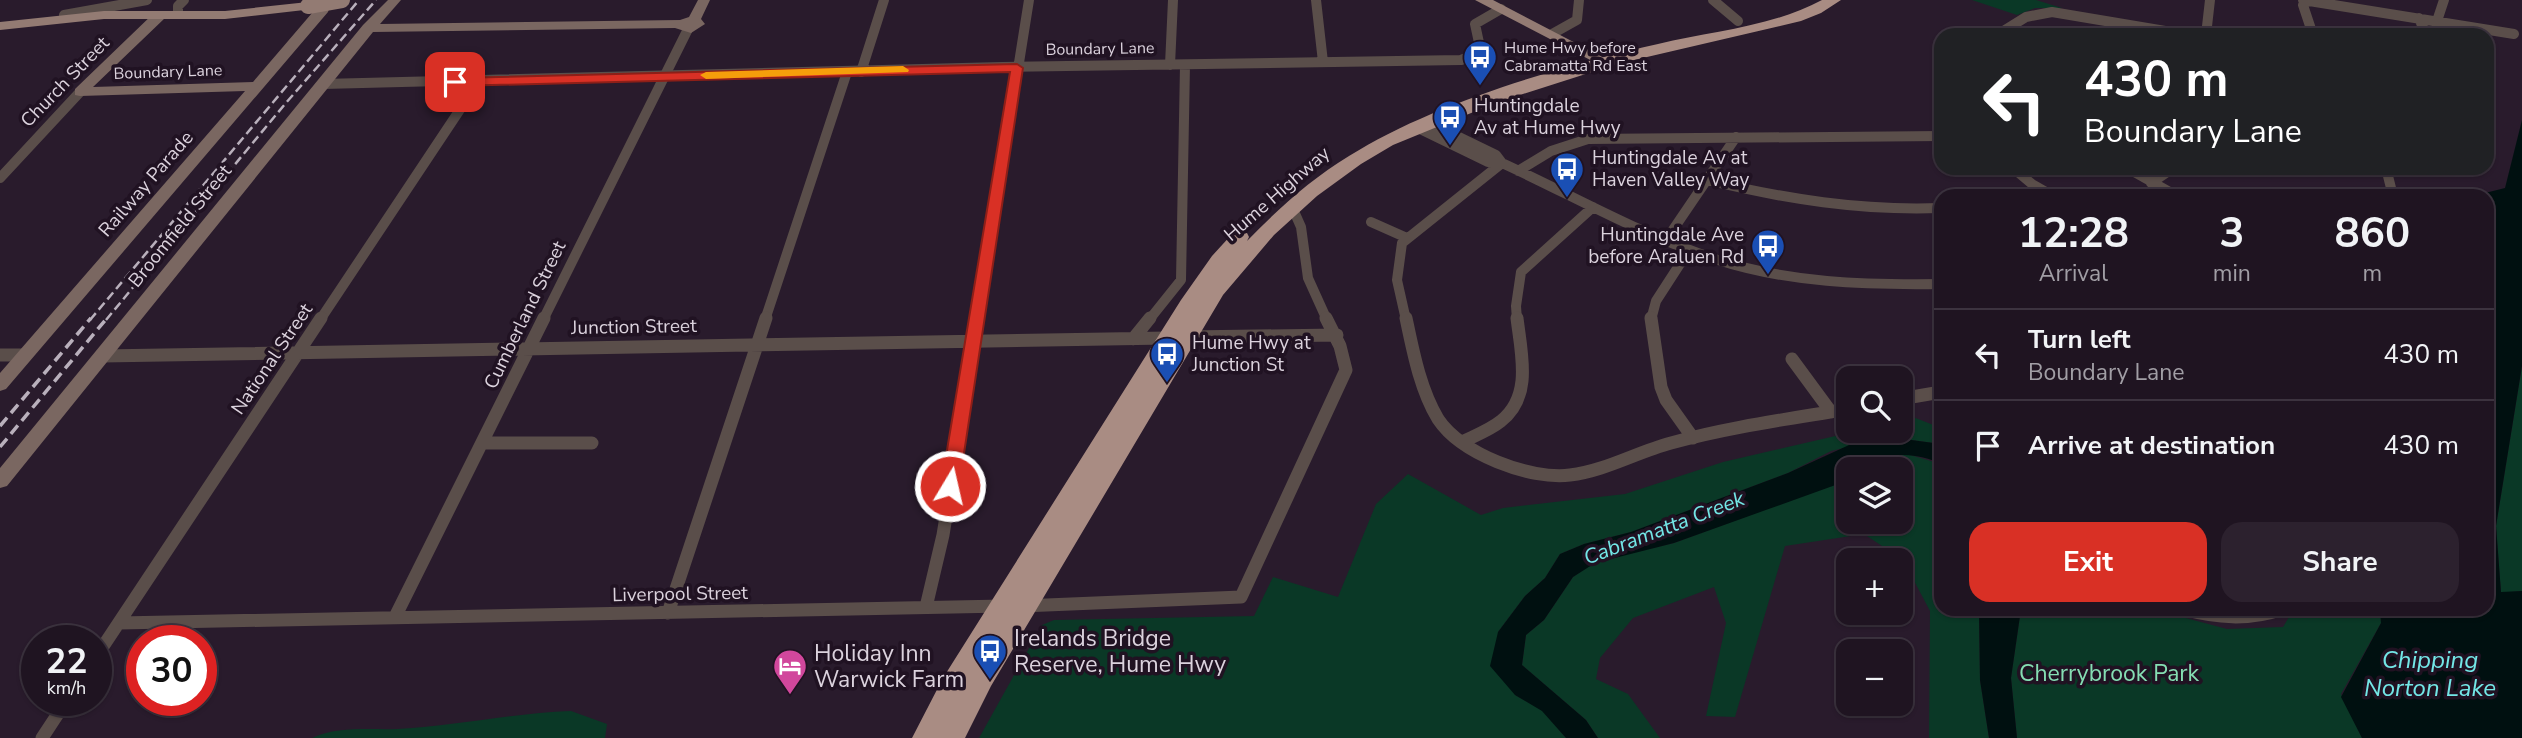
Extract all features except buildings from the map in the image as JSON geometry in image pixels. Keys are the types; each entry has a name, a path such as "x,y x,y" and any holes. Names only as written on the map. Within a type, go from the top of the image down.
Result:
{"highway":[{"name":"Hume Highway","path":"951,738 982,678 1028,606 1177,338 1207,276 1234,243 1268,212 1337,158 1403,121 1596,57 1780,11 1807,0"},
{"name":"Hume Highway","path":"925,738 1001,606 1177,338 1236,263 1293,209 1375,147 1422,125 1596,57 1790,18 1833,0"}],"main road":[{"path":"0,24 104,15 246,14 342,0"},
{"path":"1482,0 1596,57"},
{"path":"0,24 64,15 181,6 198,15"}],"street":[{"path":"64,15 147,0"},
{"name":"Broomfield Street","path":"0,481 323,84 395,0"},
{"name":"Cumberland Street","path":"395,617 666,76 688,25 704,0"},
{"path":"861,72 884,0"},
{"path":"926,607 943,535 972,341 1029,0"},
{"path":"1170,65 1173,0"},
{"path":"1317,0 1323,62"},
{"path":"1552,34 1577,20 1579,0"},
{"path":"1713,0 1738,21"},
{"path":"2207,28 2210,0"},
{"path":"2311,28 2303,5 2305,0 2478,28"},
{"path":"2437,21 2444,0"},
{"name":"Railway Parade","path":"0,385 323,9"},
{"name":"Boundary Lane","path":"323,84 1461,60 1474,57 1480,52 1475,24 1501,9"},
{"path":"2008,28 2026,17 2052,12 2147,28"},
{"name":"Church Street","path":"0,178 80,92 160,15"},
{"path":"2420,18 2424,28"},
{"path":"369,28 688,25"},
{"path":"2494,31 2514,34"},
{"path":"1133,339 1181,280 1185,65"},
{"path":"668,613 847,72"},
{"name":"National Street","path":"112,633 479,81"},
{"name":"Boundary Lane","path":"80,92 257,86"},
{"path":"1422,125 1488,162 1502,163 1689,250 1734,263 1797,276 1866,285 1934,284"},
{"path":"1518,171 1543,152 1588,139 1934,136"},
{"path":"1666,240 1737,137"},
{"path":"1502,163 1402,243 1397,280 1417,357 1439,419 1462,442 1513,470 1560,477 1598,471 1658,446 1836,411"},
{"path":"2021,175 2040,189"},
{"path":"2138,175 2163,189"},
{"path":"2151,183 2163,175"},
{"path":"1707,180 1812,204 1900,210 1934,208"},
{"path":"1462,442 1502,421 1521,395 1523,372 1516,306 1521,272 1593,207"},
{"path":"1293,209 1304,229 1307,277 1336,335"},
{"path":"1371,222 1407,238"},
{"path":"1689,250 1656,302 1650,322 1661,387 1666,400 1693,438"},
{"name":"Junction Street","path":"102,356 1336,335"},
{"name":"Liverpool Street","path":"119,623 1028,606 1241,597 1344,379 1346,361 1336,335"},
{"path":"0,355 26,355"},
{"path":"1792,359 1831,412"},
{"path":"1913,396 1934,392"},
{"path":"483,443 592,443"},
{"path":"2212,616 2256,619 2264,616"},
{"path":"42,738 56,716"}],"green space":[{"path":"1972,0 2036,0 2062,8 2035,8 2017,15"},
{"path":"2522,366 2522,591 2501,593 2496,526"},
{"path":"1913,417 1934,425 1934,443 1913,440"},
{"path":"1836,436 1836,443 1864,443 1831,451 1788,473 1631,532 1584,544 1560,554 1545,578 1525,596 1498,632 1515,695 1542,710 1566,738 979,738 1042,625 1054,620 1254,616 1273,577 1338,597 1376,504 1408,474 1481,515 1503,508 1625,494 1723,462"},
{"path":"1907,454 1934,462 1934,616 1979,616 1980,680 1989,738 1929,738 1930,611 1913,579 1913,548 1885,548 1864,534 1913,534 1913,457 1889,457"},
{"path":"1836,483 1836,534 1864,534 1785,546 1735,717 1706,716 1726,623 1714,587 1633,618 1600,658 1596,679 1628,694 1660,738 1598,738 1586,720 1522,665 1526,635 1544,620 1573,577 1595,562 1674,543"},
{"name":"Cherrybrook Park","path":"2020,616 2180,616 2227,629 2283,627 2290,616 2380,616 2381,623 2341,694 2362,738 2017,738 2011,678"},
{"path":"571,711 607,724 605,738 312,738 343,730 398,729"}],"water":[{"name":"Chipping Norton Lake","path":"2522,120 2522,366 2496,526 2501,592 2522,591 2522,738 2362,738 2341,697 2381,623 2380,616 2494,616 2494,191 2505,188"},
{"name":"Cabramatta Creek","path":"1913,440 1934,443 1934,461 1906,455 1836,457 1836,485 1674,543 1595,563 1573,577 1544,620 1526,635 1522,665 1586,720 1598,738 1566,738 1542,711 1515,695 1490,666 1498,632 1525,596 1545,578 1560,554 1584,544 1631,532 1788,473 1853,443 1913,443"},
{"path":"1979,616 2020,616 2011,678 2017,738 1989,738 1980,680"}],"railway":[{"path":"90,320 359,0"},
{"path":"106,320 285,104 376,0"},
{"path":"0,426 91,318"},
{"path":"0,447 107,318"}],"slow traffic":[{"path":"706,75 903,70"}],"place":[{"name":"Hume Hwy before Cabramatta Rd East","path":"1480,87"},
{"name":"Huntingdale Av at Hume Hwy","path":"1450,147"},
{"name":"Huntingdale Av at Haven Valley Way","path":"1567,199"},
{"name":"Huntingdale Ave before Araluen Rd","path":"1768,276"},
{"name":"Hume Hwy at Junction St","path":"1167,384"},
{"name":"Irelands Bridge Reserve, Hume Hwy","path":"990,681"},
{"name":"Holiday Inn Warwick Farm","path":"790,696"}],"route":[{"path":"455,82 1017,68 950,486"}]}
